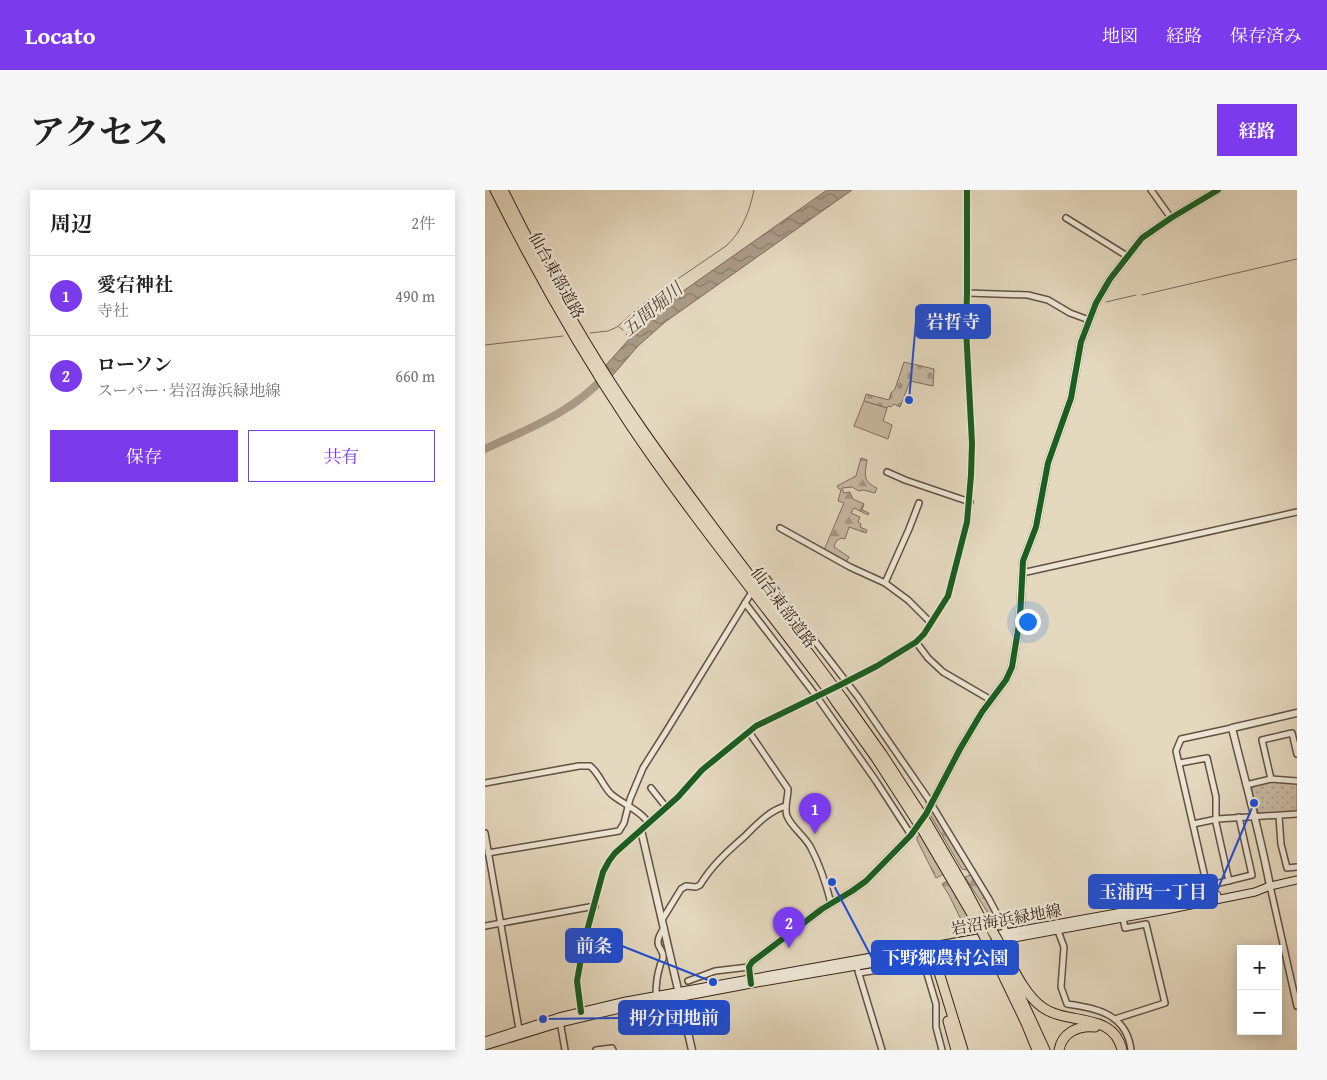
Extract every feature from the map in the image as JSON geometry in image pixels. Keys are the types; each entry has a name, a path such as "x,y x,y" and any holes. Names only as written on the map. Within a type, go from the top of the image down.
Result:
{"highway":[{"name":"仙台東部道路","path":"495,190 513,226 559,304 590,363 631,421 662,470 839,700 966,890 985,928"},
{"name":"仙台東部道路","path":"503,190 559,304"},
{"name":"仙台東部道路","path":"924,826 996,947 1017,987 1045,1050"},
{"name":"仙台東部道路","path":"996,947 1037,1050"},
{"path":"996,947 1031,1050"},
{"path":"996,947 1026,991 1039,1005 1055,1014 1094,1022 1106,1027 1117,1038 1122,1050"},
{"path":"930,951 956,1050"},
{"path":"930,951 963,1050"},
{"path":"1059,1050 1061,1042 1067,1034 1076,1028 1087,1026 1099,1028 1108,1033 1115,1041 1118,1050"}],"main road":[{"name":"岩沼海浜緑地線","path":"930,951 1297,880"},
{"name":"岩沼海浜緑地線","path":"485,1041 519,1029 609,1011 679,994 751,981 856,967 1007,933 1123,918 1255,892 1270,886"},
{"name":"岩沼海浜緑地線","path":"485,1046 498,1044 581,1012 656,996 679,994"}],"street":[{"path":"581,1012 577,981 584,942 603,872 615,853 678,797 702,770 749,732 770,719 877,666 916,642 924,634 948,596 967,522 970,502 972,443 966,329 967,190"},
{"path":"1151,190 1171,218"},
{"path":"688,981 715,970 749,966 758,957 831,903 866,881 911,835 926,814 960,749 1006,680 1012,667 1020,618 1022,573 1025,556 1037,526 1048,463 1071,399 1081,342 1103,289 1142,238 1171,218 1219,190"},
{"path":"1066,218 1127,256"},
{"path":"967,293 1028,295 1048,300 1070,313 1089,320"},
{"path":"887,472 970,502"},
{"path":"885,583 919,503"},
{"path":"1022,573 1297,512"},
{"path":"779,528 885,583 908,600 931,623"},
{"path":"758,579 761,571 846,682 890,744 931,803 989,899 1007,933"},
{"path":"489,853 619,830 643,768 750,595"},
{"path":"745,603 817,697 911,835"},
{"path":"916,642 928,658 943,672 991,700"},
{"path":"1239,818 1252,875 1207,886 1176,751 1181,739 1297,713"},
{"path":"1233,728 1297,1006"},
{"path":"749,732 787,789 788,818 810,846 831,903"},
{"path":"1271,779 1263,740 1292,733 1297,754"},
{"path":"884,748 890,744"},
{"path":"863,762 869,758"},
{"path":"1179,763 1207,758 1217,797 1217,824 1229,881"},
{"path":"485,783 579,766 590,766 605,788 627,806 646,817 648,823"},
{"path":"1246,784 1271,779 1297,781"},
{"path":"651,788 666,807"},
{"path":"662,920 681,889 686,886 700,885 715,864 763,819 776,810 787,806"},
{"path":"1193,824 1217,819 1297,814"},
{"path":"1279,816 1281,844 1287,868 1297,866"},
{"path":"641,830 692,1050"},
{"path":"485,833 519,1029"},
{"path":"485,926 595,906"},
{"path":"1115,1019 1165,1003 1146,924 1125,928 1123,918"},
{"path":"1057,926 1064,947 1061,987 1067,1004 1094,1008 1109,1014 1123,1028 1131,1050"},
{"path":"656,996 660,966 663,958 658,940 664,928"},
{"path":"883,1050 856,967 916,964 925,967 936,1004 936,1027 942,1050"},
{"path":"749,966 751,981"},
{"path":"560,1020 565,1050"},
{"path":"596,1050 612,1048 613,1050"}],"green space":[{"path":"904,362 934,369 933,386 910,381 900,407 894,404 887,408 864,401 866,394 889,400 891,393 895,389"},
{"path":"864,401 887,408 883,421 892,425 888,439 854,426"},
{"path":"861,458 867,460 865,473 867,480 877,488 875,493 859,491 852,487 842,488 844,493 850,492 853,499 864,504 862,510 869,513 868,515 854,508 851,513 860,517 858,522 861,524 860,527 867,530 866,533 849,527 845,539 841,538 836,541 834,547 849,557 846,562 824,550 844,503 838,501 841,490 837,486 856,476"},
{"path":"1270,781 1297,783 1297,813 1260,815 1251,788 1253,785"},
{"path":"933,811 968,867 967,870 962,869 929,813"},
{"path":"921,834 944,874 936,878 917,840 917,837"},
{"path":"972,875 987,899 999,922 995,924 965,877"},
{"path":"949,880 968,914 974,930 967,932 942,884"}],"water":[{"path":"827,190 852,190 665,322 638,346 612,376 606,365 631,337 676,296"}],"waterway":[{"path":"590,333 608,331 617,327 660,291 726,246 737,234 745,220 754,190"},
{"path":"1142,295 1297,259"},
{"path":"1106,302 1136,295"},
{"path":"619,327 623,330"},
{"path":"626,334 631,339"},
{"path":"485,345 563,336"},
{"name":"五間堀川","path":"485,449 533,427 578,401 604,377"}],"tunnel":[{"path":"869,758 884,748"}],"cycle path":[{"path":"581,1012 577,981 584,942 603,872 615,853 678,797 702,770 756,726 877,666 916,642 924,634 948,596 967,522 971,475 972,443 966,329 967,190"},
{"path":"751,984 749,967 752,962 822,909 866,881 911,835 926,814 982,712 1006,680 1012,667 1020,618 1023,561 1036,527 1048,463 1071,398 1081,342 1096,303 1110,279 1142,238 1218,190"}],"place":[{"name":"岩哲寺","path":"909,400"},
{"name":"玉浦西一丁目","path":"1254,803"},
{"name":"愛宕神社","path":"815,834"},
{"name":"下野郷農村公園","path":"832,882"},
{"name":"ローソン","path":"789,948"},
{"name":"前条","path":"713,982"},
{"name":"押分団地前","path":"543,1019"}]}
